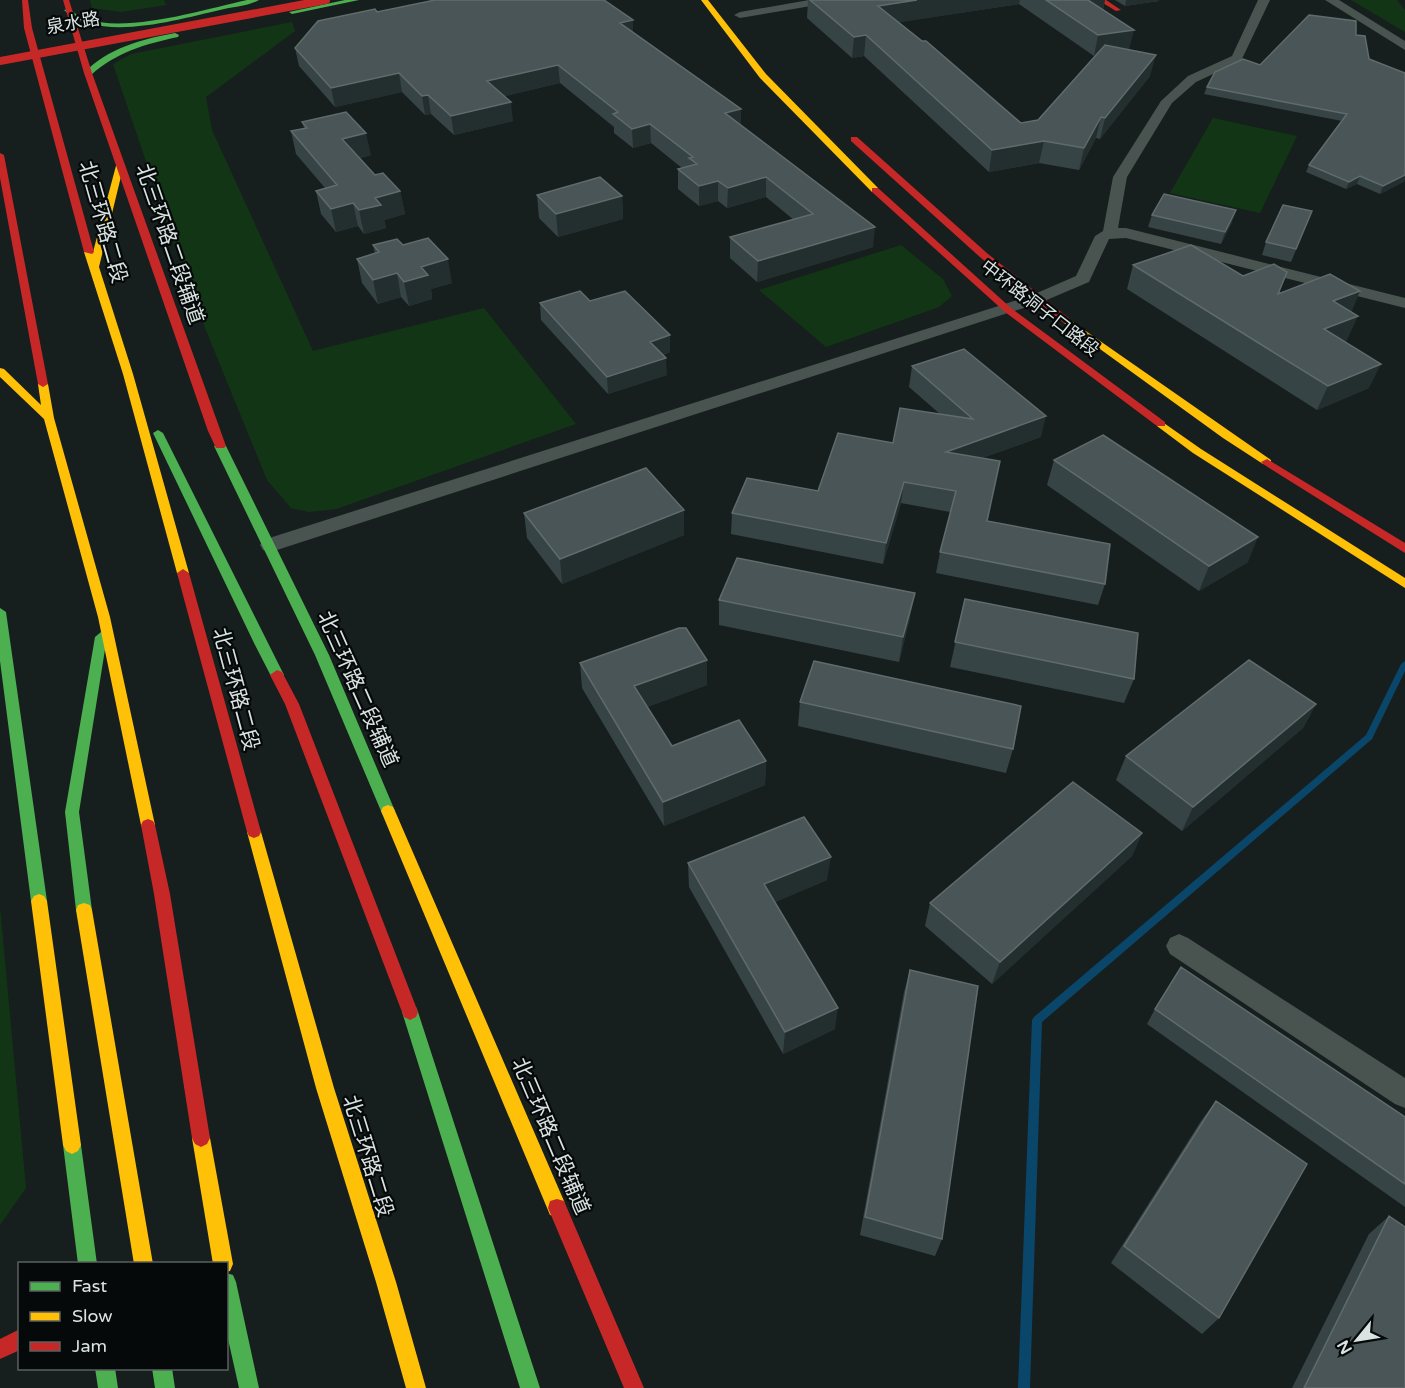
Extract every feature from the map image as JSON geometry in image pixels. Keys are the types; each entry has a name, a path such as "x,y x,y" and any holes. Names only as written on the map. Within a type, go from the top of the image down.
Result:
{"main road":[{"name":"北三环路二段","path":"25,0 28,28 93,268 128,374 325,1088 386,1282 416,1388"},
{"path":"66,5 80,20 142,21 256,0"},
{"name":"泉水路","path":"0,55 294,0"},
{"path":"0,61 326,0"},
{"path":"88,73 115,51 131,46 166,37 356,0"},
{"name":"中环路洞子口路段","path":"704,0 763,76 817,132 897,212 1008,310 1197,451 1405,584"},
{"path":"729,0 754,32"},
{"path":"1101,0 1118,10"},
{"name":"北三环路二段辅道","path":"66,5 213,431 270,546 363,752 634,1388"},
{"name":"中环路洞子口路段","path":"842,128 926,205 1036,299 1227,436 1405,549"},
{"path":"0,154 50,418 104,617 162,894 212,1210 223,1262"},
{"path":"93,268 120,164"},
{"path":"0,371 50,418"},
{"path":"128,374 194,502 234,593 292,704 413,1019 530,1388"},
{"path":"0,612 87,1262"},
{"path":"104,617 72,812 87,933 144,1262"},
{"path":"228,1291 249,1388"},
{"path":"0,1349 18,1340"},
{"path":"105,1370 108,1388"},
{"path":"162,1370 165,1388"}],"street":[{"path":"740,15 829,0"},
{"path":"1110,233 1120,177 1167,101 1192,79 1237,58 1264,0"},
{"path":"1331,0 1405,46"},
{"path":"270,546 1008,310 1083,279 1103,236 1110,233 1126,233 1405,303"},
{"path":"1179,946 1405,1094"}],"green space":[{"path":"90,0 164,0 166,5 121,12 92,8"},
{"path":"1351,0 1397,0 1405,10 1405,32"},
{"path":"292,22 295,31 206,97 212,130 313,351 484,308 576,424 336,509 309,512 291,508 267,480 190,291 113,64 131,54"},
{"path":"1213,118 1297,136 1260,213 1170,193"},
{"path":"901,245 943,279 952,296 939,307 826,347 759,290"},
{"path":"0,907 26,1188 0,1225"}],"building":[{"path":"435,0 604,0 633,20 620,23 741,109 725,113 875,227 758,261 730,237 813,214 766,177 728,188 718,181 699,186 678,169 697,164 689,158 693,157 650,124 632,129 613,114 618,112 558,65 487,81 511,102 451,116 428,95 422,96 399,73 331,88 295,48 318,21"},
{"path":"810,0 917,0 878,6 922,41 926,41 1021,123 1038,120 1105,45 1156,55 1105,118 1101,117 1084,148 1044,141 992,150 866,35 854,37"},
{"path":"1046,0 1088,0 1134,30 1098,35"},
{"path":"1309,15 1356,21 1356,35 1365,36 1369,59 1405,73 1405,175 1383,186 1360,176 1349,182 1309,165 1347,114 1207,87 1215,72 1243,59 1260,65"},
{"path":"346,112 366,133 342,139 375,175 383,173 400,191 375,198 381,205 359,210 353,203 331,209 316,191 337,185 291,131 307,128 302,122"},
{"path":"600,177 622,196 556,214 537,195"},
{"path":"1164,194 1236,210 1225,232 1152,215"},
{"path":"1283,205 1312,211 1296,249 1266,242"},
{"path":"428,238 448,259 421,267 428,275 404,282 397,273 373,280 357,259 379,252 373,245 397,239 403,245"},
{"path":"1191,245 1243,276 1274,264 1287,272 1278,294 1330,274 1360,291 1333,301 1358,316 1324,329 1381,364 1328,386 1133,265"},
{"path":"580,291 590,301 625,291 670,335 650,342 666,358 607,377 540,303"},
{"path":"964,349 1046,416 946,452 1000,461 987,521 1110,544 1105,584 940,552 956,491 904,482 886,543 732,513 747,478 818,491 838,433 893,443 900,408 973,419 912,366"},
{"path":"1103,435 1258,537 1209,566 1054,460"},
{"path":"646,468 684,510 560,559 524,513"},
{"path":"737,558 915,593 903,637 719,600"},
{"path":"965,599 1138,633 1134,679 955,642"},
{"path":"679,628 686,628 707,660 634,686 672,746 739,720 766,761 663,802 580,663"},
{"path":"1249,660 1316,704 1193,807 1126,756"},
{"path":"814,661 1021,706 1013,749 800,702"},
{"path":"1073,782 1142,833 1000,962 930,903"},
{"path":"804,817 831,857 764,884 838,1008 785,1032 688,863"},
{"path":"1181,967 1405,1117 1405,1184 1155,1009"},
{"path":"910,970 978,986 942,1239 865,1217"},
{"path":"1216,1101 1307,1164 1219,1318 1124,1246"},
{"path":"1389,1216 1405,1227 1405,1388 1304,1388"}],"waterway":[{"path":"1024,1388 1037,1020 1369,737 1405,664"}],"traffic: fast":[{"path":"67,10 82,20 101,24 145,23 256,0"},
{"path":"292,12 356,0"},
{"path":"88,73 128,47 175,35"},
{"path":"158,433 277,675"},
{"path":"220,446 322,655 388,811"},
{"path":"0,612 39,901"},
{"path":"84,910 72,812 101,637"},
{"path":"410,1012 530,1388"},
{"path":"72,1145 88,1262"},
{"path":"228,1291 249,1388"},
{"path":"105,1370 108,1388"},
{"path":"162,1370 165,1388"}],"traffic: slow":[{"path":"704,0 763,76 875,190"},
{"path":"94,267 120,164"},
{"path":"89,252 128,374 183,573"},
{"path":"1067,321 1267,462"},
{"path":"0,371 49,418"},
{"path":"43,384 49,418 104,617 148,825"},
{"path":"1161,424 1197,451 1405,584"},
{"path":"388,811 557,1208"},
{"path":"254,832 325,1088 386,1282 416,1388"},
{"path":"39,901 72,1145"},
{"path":"84,910 144,1262"},
{"path":"201,1138 223,1262"}],"traffic: jam":[{"path":"25,0 28,28 89,252"},
{"path":"66,0 88,73 220,446"},
{"path":"0,61 326,0"},
{"path":"1101,0 1118,10"},
{"path":"854,139 984,256 1067,321"},
{"path":"0,155 43,384"},
{"path":"875,190 1008,310 1161,424"},
{"path":"1267,462 1405,549"},
{"path":"183,573 254,832"},
{"path":"277,675 292,704 410,1012"},
{"path":"148,825 162,894 201,1138"},
{"path":"557,1208 634,1388"},
{"path":"0,1349 18,1340"}]}
